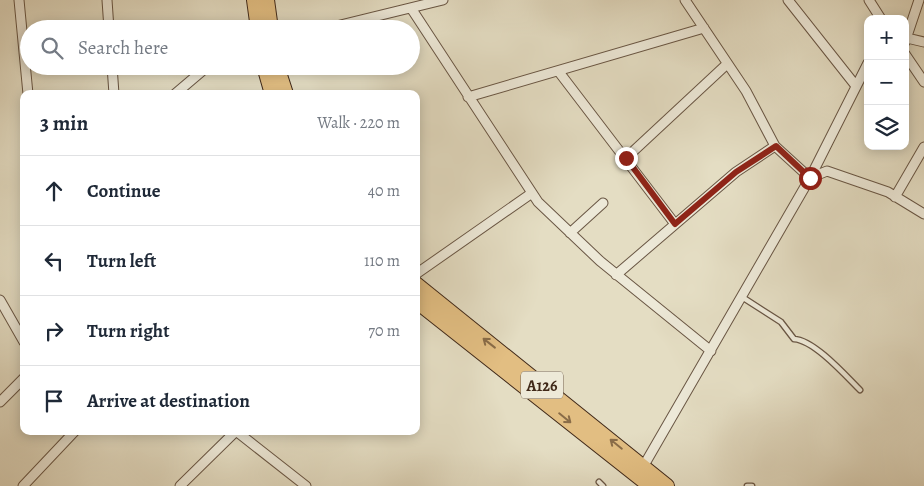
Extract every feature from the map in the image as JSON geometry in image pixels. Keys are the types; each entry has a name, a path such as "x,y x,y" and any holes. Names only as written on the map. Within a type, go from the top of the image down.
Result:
{"highway":[{"path":"254,0 257,20"},
{"path":"267,0 270,20"},
{"path":"267,75 271,90"},
{"path":"280,75 285,90"},
{"name":"A126","path":"420,287 667,486"},
{"name":"A126","path":"420,304 650,486"}],"street":[{"path":"19,0 21,20"},
{"path":"107,0 108,20"},
{"path":"356,20 407,6 443,0"},
{"path":"685,0 746,91 776,146 810,178"},
{"path":"788,0 856,86"},
{"path":"869,0 878,15"},
{"path":"909,31 919,0"},
{"path":"407,6 416,20"},
{"path":"420,25 508,152 532,193 570,233 616,275 711,351"},
{"path":"468,97 559,72 704,28"},
{"path":"909,40 924,42"},
{"path":"909,60 924,82"},
{"path":"626,158 727,64"},
{"path":"643,466 810,178 864,71"},
{"path":"559,72 675,224"},
{"path":"26,75 28,90"},
{"path":"113,75 114,90"},
{"path":"180,90 197,75"},
{"path":"616,275 736,172 776,146"},
{"path":"895,197 924,147"},
{"path":"810,178 827,171 888,192 924,214"},
{"path":"420,271 532,193"},
{"path":"570,233 603,203"},
{"path":"0,300 20,335"},
{"path":"0,402 20,382"},
{"path":"23,486 71,435"},
{"path":"180,486 232,435"},
{"path":"241,435 306,486"}],"lane":[{"path":"742,297 781,322 794,339 803,340 823,355 860,390"},
{"path":"746,486 752,486"}],"route":[{"path":"626,158 675,224 736,172 776,146 786,158 810,178"}]}
